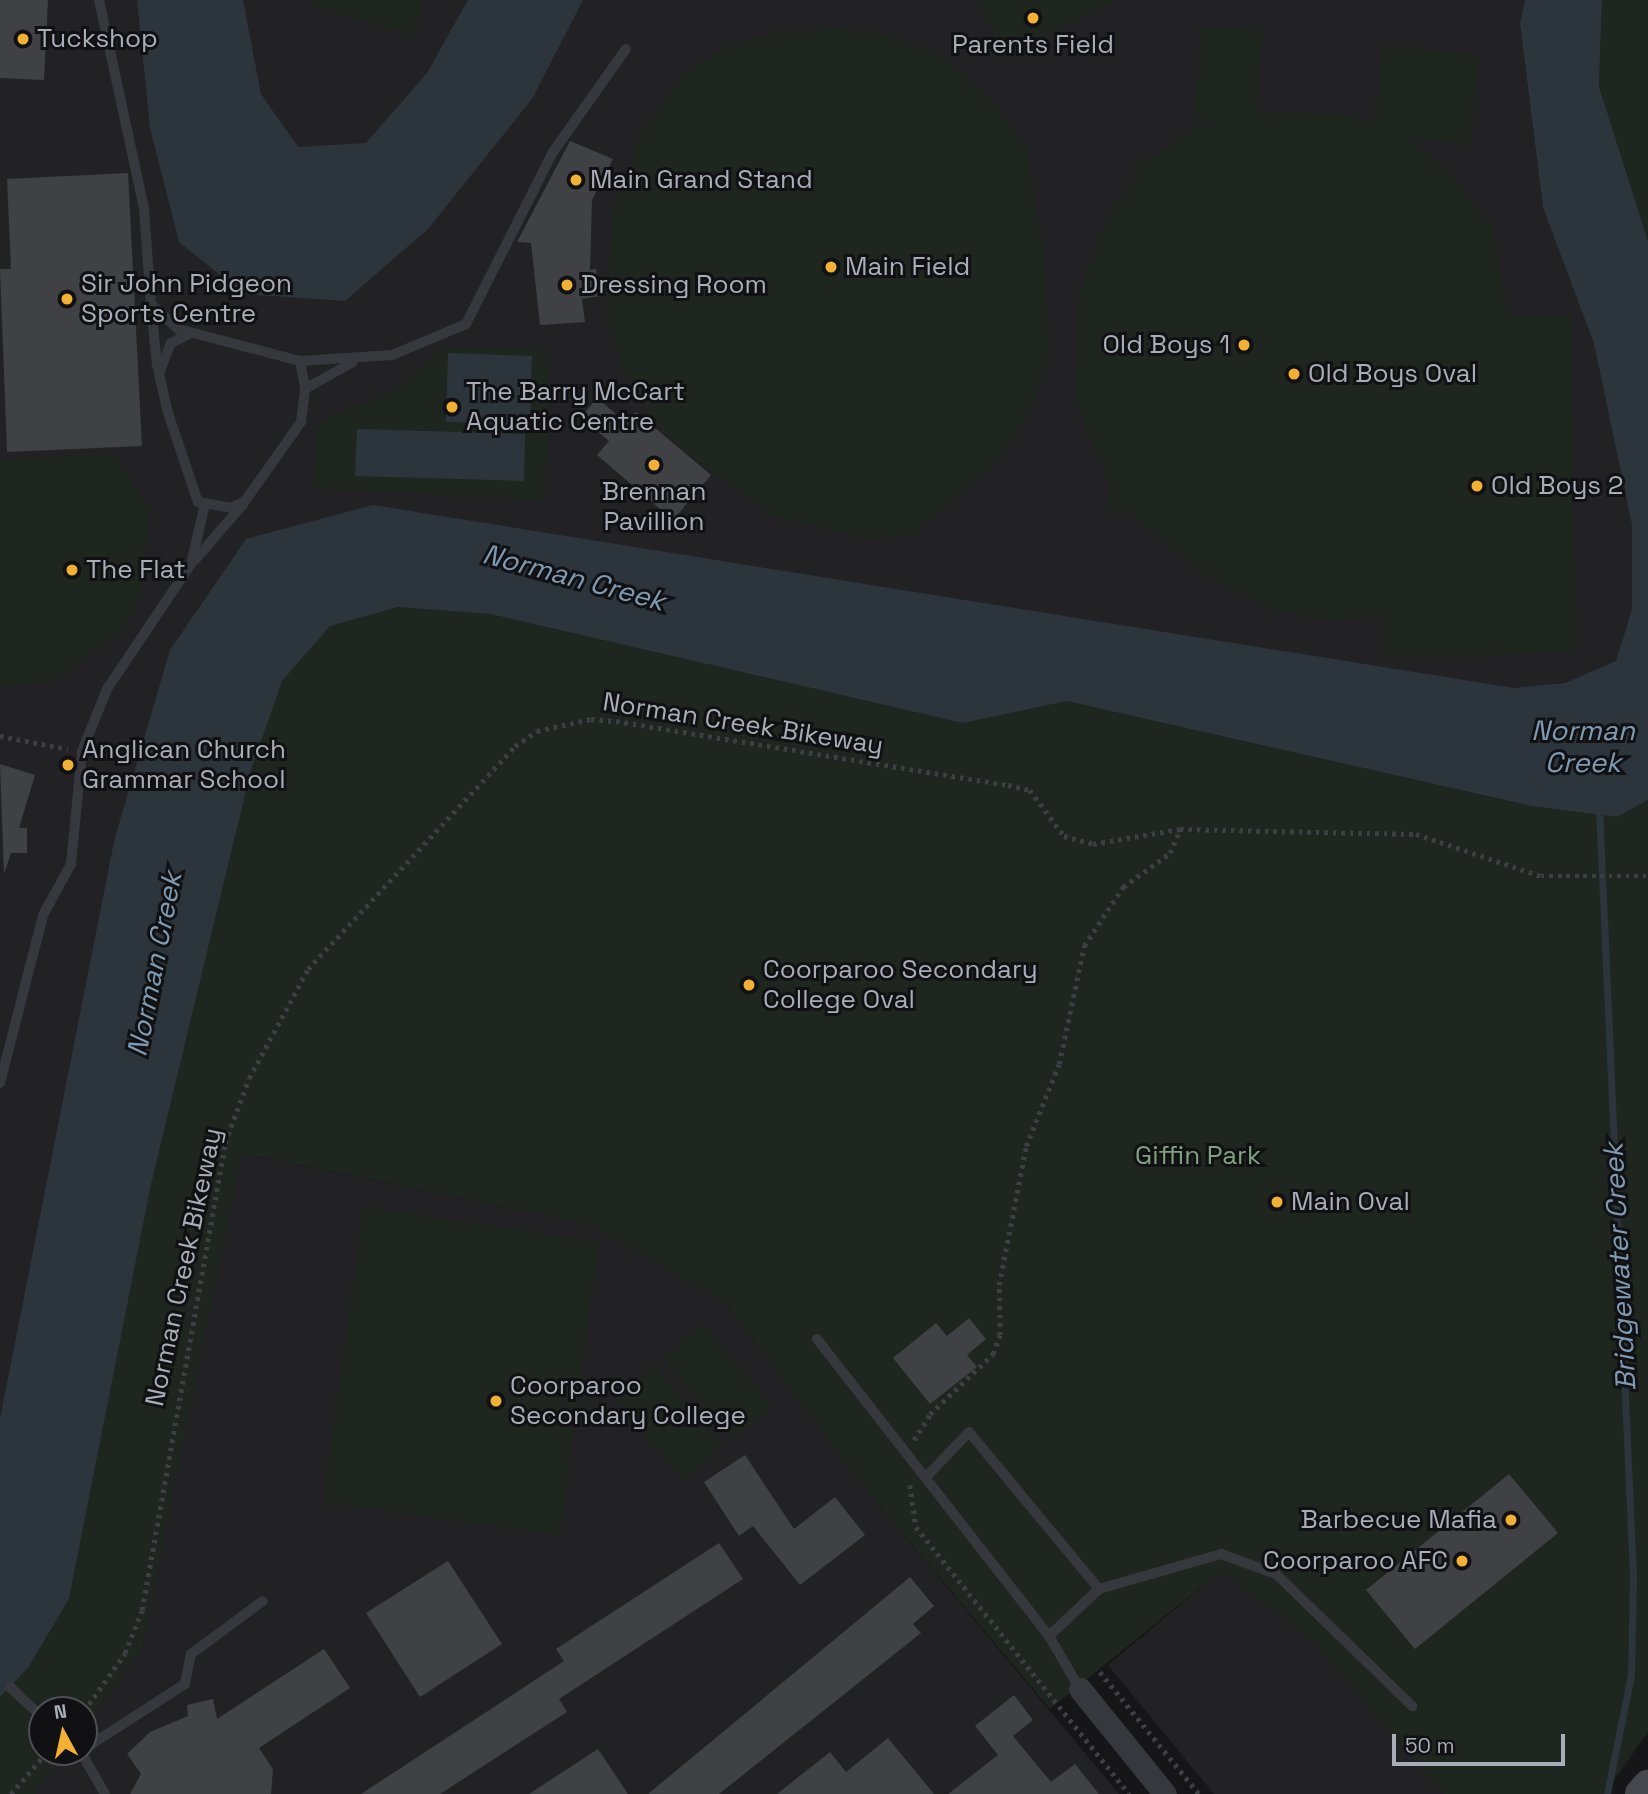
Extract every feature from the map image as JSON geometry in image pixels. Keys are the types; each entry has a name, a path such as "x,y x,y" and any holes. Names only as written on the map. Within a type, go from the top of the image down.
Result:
{"main road":[{"path":"1641,1794 1648,1786"}],"street":[{"path":"1080,1689 1165,1794"}],"lane":[{"path":"99,0 144,209 159,373 191,487 204,508 191,565"},
{"path":"151,304 164,320 191,332 300,362 358,359 428,343 466,324 553,152 626,49"},
{"path":"159,373 172,343 191,332"},
{"path":"305,389 358,359"},
{"path":"0,1083 43,915 71,864 82,751 107,689 191,565 245,501 301,422 305,389 300,362"},
{"path":"204,508 231,508 245,501"},
{"path":"817,1339 906,1454 927,1476 1049,1636 1080,1689"},
{"path":"927,1476 969,1432 1099,1589"},
{"path":"1049,1636 1099,1589 1221,1554 1276,1574 1412,1706"},
{"path":"98,1741 185,1684 191,1654 263,1601"},
{"path":"10,1687 28,1704"},
{"path":"90,1766 105,1794"}],"path":[{"name":"Norman Creek Bikeway","path":"95,1696 125,1653 142,1609 225,1143 248,1078 308,970 515,746 565,722 616,722 1030,790 1064,836 1077,842 1180,829 1416,834 1541,876 1648,876"},
{"path":"0,736 82,751"},
{"path":"1129,1794 916,1527 906,1454 930,1414 984,1367 997,1345 999,1285 1026,1146 1059,1064 1084,946 1123,887 1170,853 1180,829"},
{"path":"1100,1672 1199,1794"},
{"path":"11,1794 35,1766"}],"shaded area":[{"name":"Anglican Church Grammar School","path":"0,0 1525,0 1520,24 1543,208 1594,344 1632,525 1632,609 1616,662 1565,683 114,841 0,1418"},
{"name":"Coorparoo Secondary College","path":"241,1153 591,1225 726,1303 874,1499 1119,1794 33,1794 54,1766 98,1766 98,1707 141,1649"},
{"path":"1222,1570 1313,1640 1443,1794 1214,1794 1108,1665"}],"green space":[{"path":"314,0 424,0 412,36 313,5"},
{"name":"Parents Field","path":"977,0 1119,0 1004,55"},
{"path":"1602,0 1648,0 1648,241 1599,85"},
{"name":"Old Boys Oval","path":"1203,26 1263,31 1256,113 1349,114 1375,124 1383,45 1478,55 1470,144 1410,139 1453,177 1493,230 1508,316 1570,315 1576,653 1385,657 1384,613 1337,621 1277,612 1197,570 1130,512 1107,510 1110,484 1076,404 1078,297 1108,216 1135,179 1136,160 1148,161 1194,127 1217,122 1194,119"},
{"path":"840,30 882,33 939,54 986,95 1026,148 1043,252 1049,355 1032,404 1004,455 914,533 870,539 775,517 686,453 652,419 624,370 608,322 611,215 641,134 681,78 727,46 784,31"},
{"name":"The Barry McCart Aquatic Centre","path":"446,346 551,351 544,499 315,489 318,423 394,391"},
{"name":"The Flat","path":"113,454 149,508 141,590 124,630 53,681 0,687 0,459"},
{"name":"Giffin Park","path":"398,607 491,614 963,723 1066,701 1531,806 1617,817 1648,800 1648,1732 1604,1794 1443,1794 1313,1640 1222,1570 1050,1709 874,1499 726,1303 591,1225 242,1153 141,1650 98,1707 98,1696 28,1696 28,1766 54,1766 33,1794 0,1794 0,1697 28,1668 69,1599 151,1185 251,770 282,681 330,626"},
{"path":"364,1207 598,1242 560,1535 323,1502"},
{"path":"704,1325 772,1407 732,1440 663,1358"},
{"path":"655,1365 723,1446 683,1480 614,1398"}],"water":[{"path":"137,0 243,0 261,94 298,147 366,143 427,73 468,0 583,0 532,99 428,229 345,301 244,294 179,242 150,128"},
{"name":"Norman Creek","path":"1525,0 1602,0 1599,86 1648,241 1648,800 1617,817 1531,806 1067,701 963,723 491,614 398,607 330,626 282,681 251,770 151,1185 69,1599 28,1668 0,1697 0,1418 114,841 170,650 246,539 373,505 1514,688 1565,683 1616,661 1632,609 1632,525 1594,344 1543,208 1520,24"},
{"path":"448,353 532,356 530,425 446,422"},
{"path":"357,429 525,434 524,481 355,476"}],"building":[{"name":"Tuckshop","path":"0,0 48,0 44,80 0,78"},
{"path":"570,141 613,159 592,200 590,270 596,269 600,296 582,299 585,322 540,325 531,243 517,242"},
{"name":"Sir John Pidgeon Sports Centre","path":"128,173 142,446 7,452 0,269 11,269 7,179"},
{"name":"Brennan Pavillion","path":"597,398 626,423 636,412 711,475 673,520 597,455 609,441 581,417"},
{"path":"0,764 35,775 19,828 27,828 27,853 11,853 4,874"},
{"path":"969,1318 986,1339 967,1355 977,1367 930,1404 893,1358 936,1323 947,1336"},
{"path":"745,1455 794,1529 835,1497 865,1535 800,1585 753,1526 739,1536 704,1482"},
{"name":"Coorparoo AFC","path":"1509,1474 1558,1533 1415,1649 1366,1590"},
{"path":"719,1543 743,1579 559,1699 567,1712 440,1794 361,1794 564,1661 556,1649"},
{"path":"448,1561 502,1644 420,1697 366,1613"},
{"path":"910,1577 934,1606 913,1624 921,1633 719,1794 648,1794"},
{"path":"324,1649 350,1688 259,1748 273,1769 271,1794 130,1794 141,1774 127,1754 150,1732 188,1716 187,1705 213,1699 217,1719"},
{"path":"1014,1695 1033,1720 1013,1736 1051,1782 1075,1764 1099,1794 948,1794 998,1755 975,1726"},
{"path":"888,1738 934,1794 777,1794 830,1752 846,1772"},
{"path":"598,1749 628,1794 529,1794"}],"waterway":[{"name":"Bridgewater Creek","path":"1599,807 1633,1578 1631,1675 1607,1794"}],"place":[{"name":"Parents Field","path":"1033,18"},
{"name":"Tuckshop","path":"23,39"},
{"name":"Main Grand Stand","path":"576,180"},
{"name":"Main Field","path":"831,267"},
{"name":"Dressing Room","path":"567,285"},
{"name":"Sir John Pidgeon Sports Centre","path":"67,299"},
{"name":"Old Boys 1","path":"1244,345"},
{"name":"Old Boys Oval","path":"1294,374"},
{"name":"The Barry McCart Aquatic Centre","path":"452,407"},
{"name":"Brennan Pavillion","path":"654,465"},
{"name":"Old Boys 2","path":"1477,486"},
{"name":"The Flat","path":"72,570"},
{"name":"Anglican Church Grammar School","path":"68,765"},
{"name":"Coorparoo Secondary College Oval","path":"749,985"},
{"name":"Main Oval","path":"1277,1202"},
{"name":"Coorparoo Secondary College","path":"496,1401"},
{"name":"Barbecue Mafia","path":"1511,1520"},
{"name":"Coorparoo AFC","path":"1462,1561"}]}
